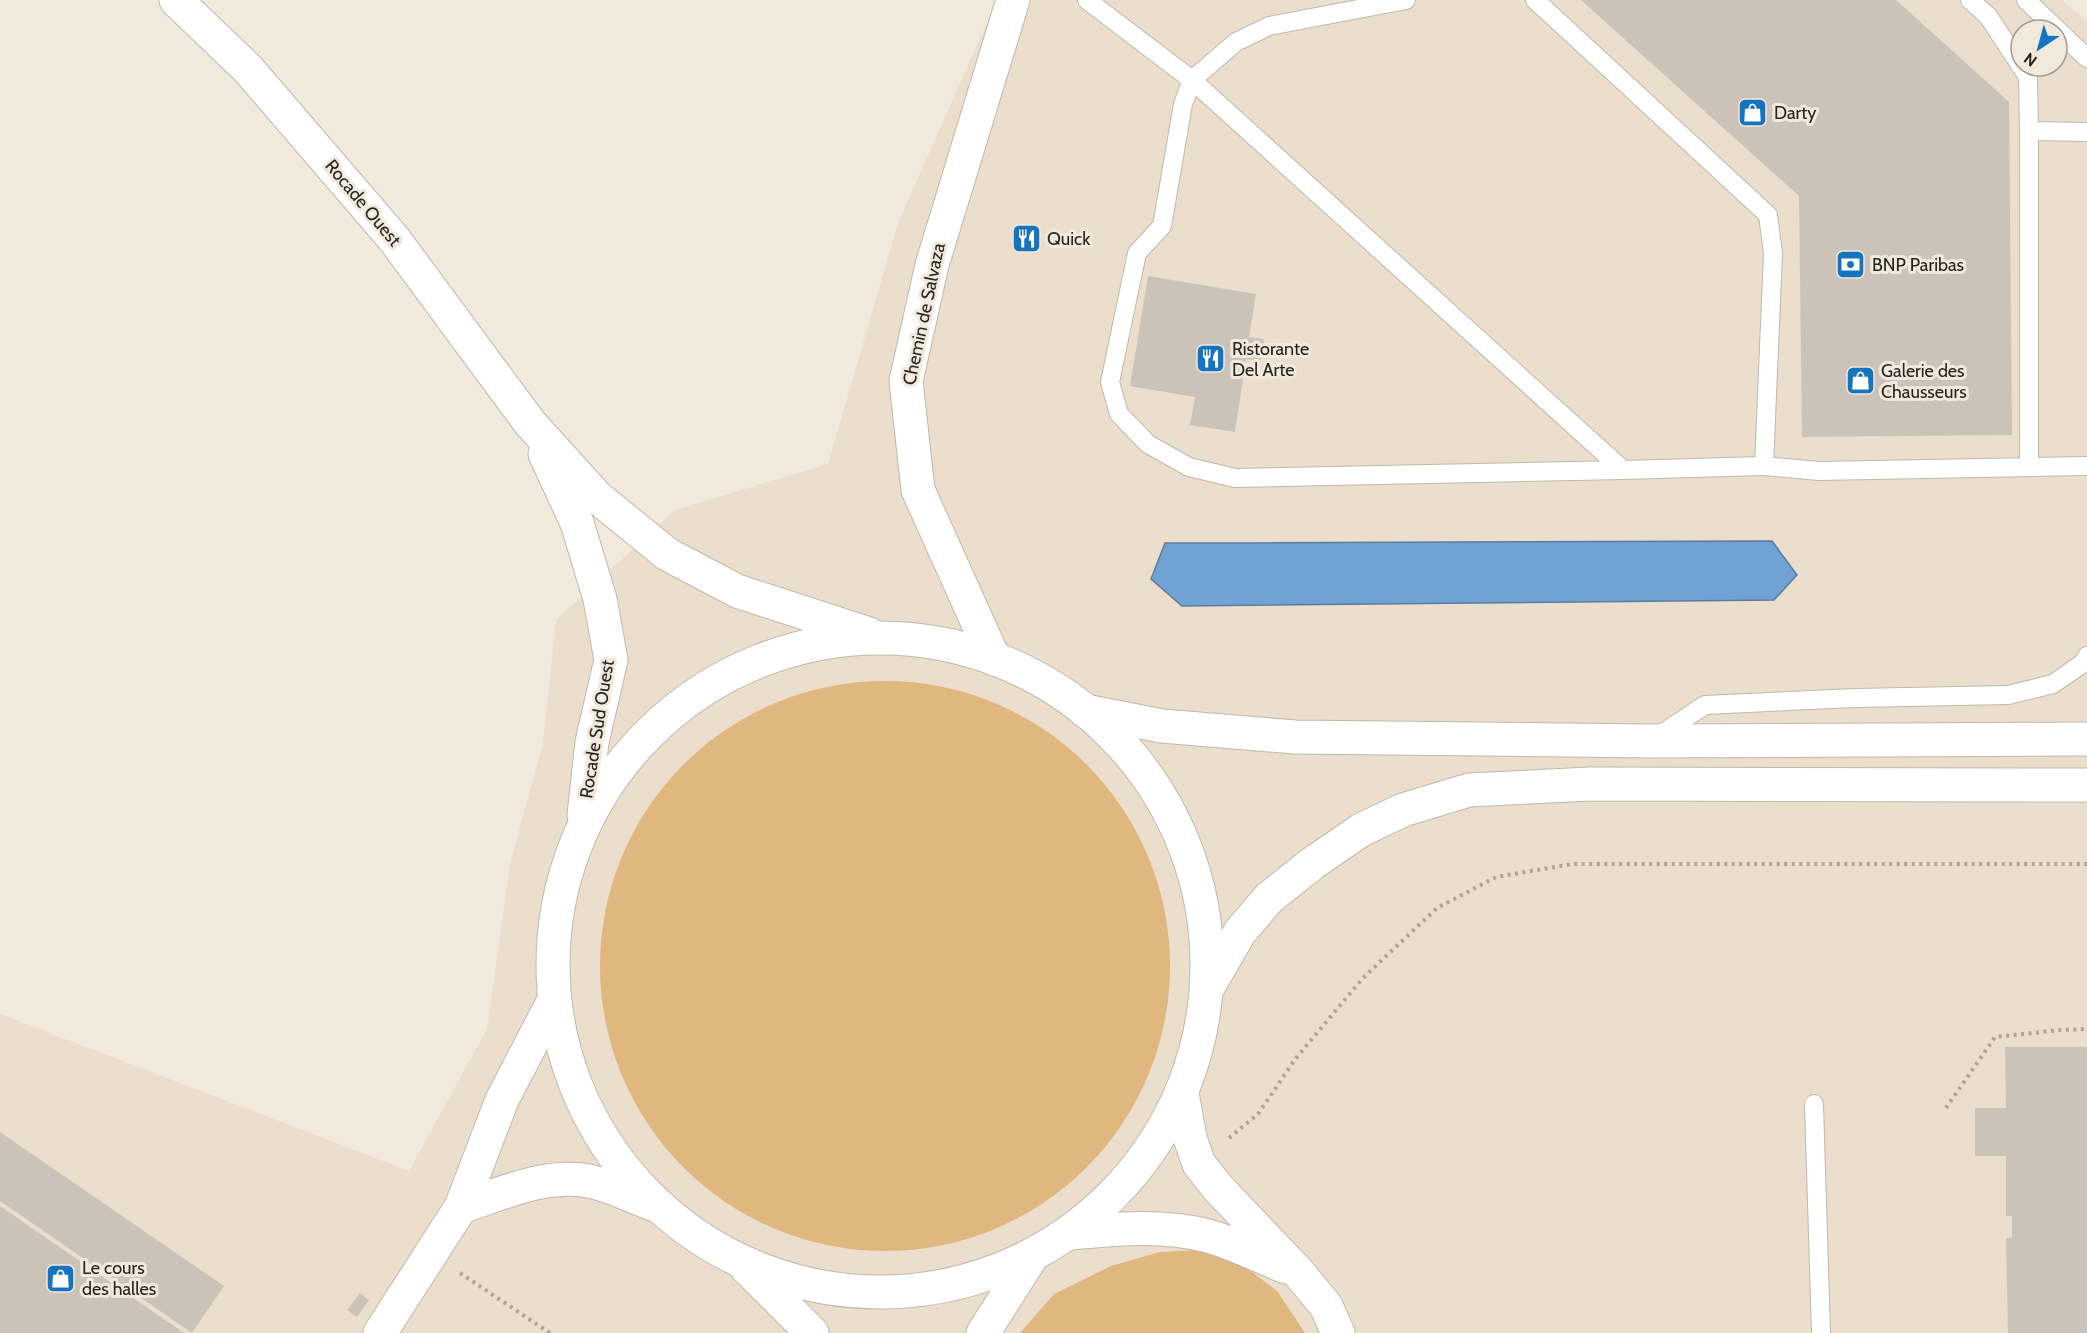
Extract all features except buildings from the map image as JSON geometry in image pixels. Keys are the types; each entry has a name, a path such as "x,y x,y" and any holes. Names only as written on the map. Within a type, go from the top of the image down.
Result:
{"main road":[{"name":"Rocade Ouest","path":"176,0 248,69 394,239 530,423"},
{"name":"Chemin de Salvaza","path":"994,658 918,490 906,381 932,265 1013,0"},
{"path":"530,423 597,497 668,554 737,591 882,638"},
{"name":"Rocade Sud Ouest","path":"530,423 577,523 600,599 610,660 592,742 583,824"},
{"path":"882,638 939,643 994,658 1042,681 1084,711 1140,767 1180,835 1203,911 1207,989 1198,1042 1182,1093 1154,1147 1115,1194 1070,1233 1032,1256 961,1282 887,1293 812,1285 741,1261 697,1237 658,1206 619,1162 587,1113 566,1058 554,1000 553,940 563,880 583,824 623,761 675,709 738,669 808,645 882,638"},
{"path":"1084,711 1162,726 1295,737 1650,741 2087,739"},
{"path":"1207,989 1240,932 1269,898 1313,863 1361,830 1403,810 1469,790 1590,784 2087,785"},
{"path":"380,1333 461,1207 502,1100 554,1000"},
{"path":"1182,1093 1190,1138 1199,1164 1218,1188 1298,1272 1326,1306 1338,1333"},
{"path":"461,1207 524,1184 563,1180 595,1182 658,1206"},
{"path":"1070,1233 1136,1228 1172,1229 1210,1237 1298,1272"},
{"path":"983,1333 1032,1256"},
{"path":"741,1261 812,1333"}],"lane":[{"path":"1087,0 1192,80 1623,470"},
{"path":"1406,0 1269,26 1236,42 1192,80 1183,104 1161,225 1137,254 1110,382 1119,414 1148,444 1189,467 1235,478 1764,466 1820,471 2087,466"},
{"path":"1535,0 1768,215 1773,253 1764,466"},
{"path":"1970,0 1988,16 2028,77 2029,467"},
{"path":"2026,0 2087,58"},
{"path":"2029,131 2087,132"},
{"path":"1650,741 1705,705 1855,698 2008,695 2054,684 2083,663 2087,656"},
{"path":"1814,1104 1821,1333"}],"path":[{"path":"1199,1164 1258,1114 1296,1058 1363,978 1437,908 1496,877 1572,864 2087,864"},
{"path":"1946,1108 1995,1037 2087,1029"},
{"path":"432,1255 550,1333"}],"shaded area":[{"path":"997,0 2062,0 2087,21 2087,1333 0,1333 0,1014 409,1171 487,1029 510,864 543,743 556,620 675,510 828,464 898,223"},
{"path":"885,681 941,687 994,703 1043,729 1086,765 1122,808 1148,857 1164,910 1170,966 1164,1022 1148,1075 1122,1124 1086,1167 1043,1203 994,1229 941,1245 885,1251 829,1245 776,1229 727,1203 684,1167 648,1124 622,1075 606,1022 600,966 606,910 622,857 648,808 684,765 727,729 776,703 829,687"},
{"path":"1196,1250 1239,1262 1277,1291 1305,1333 1020,1333 1054,1294 1111,1266 1160,1252"}],"water":[{"path":"1772,541 1797,575 1774,600 1182,606 1151,579 1165,543"}],"place":[{"name":"Darty","path":"1753,113"},
{"name":"Quick","path":"1026,239"},
{"name":"BNP Paribas","path":"1851,265"},
{"name":"Ristorante Del Arte","path":"1211,359"},
{"name":"Galerie des Chausseurs","path":"1860,381"},
{"name":"Le cours des halles","path":"61,1278"}]}
